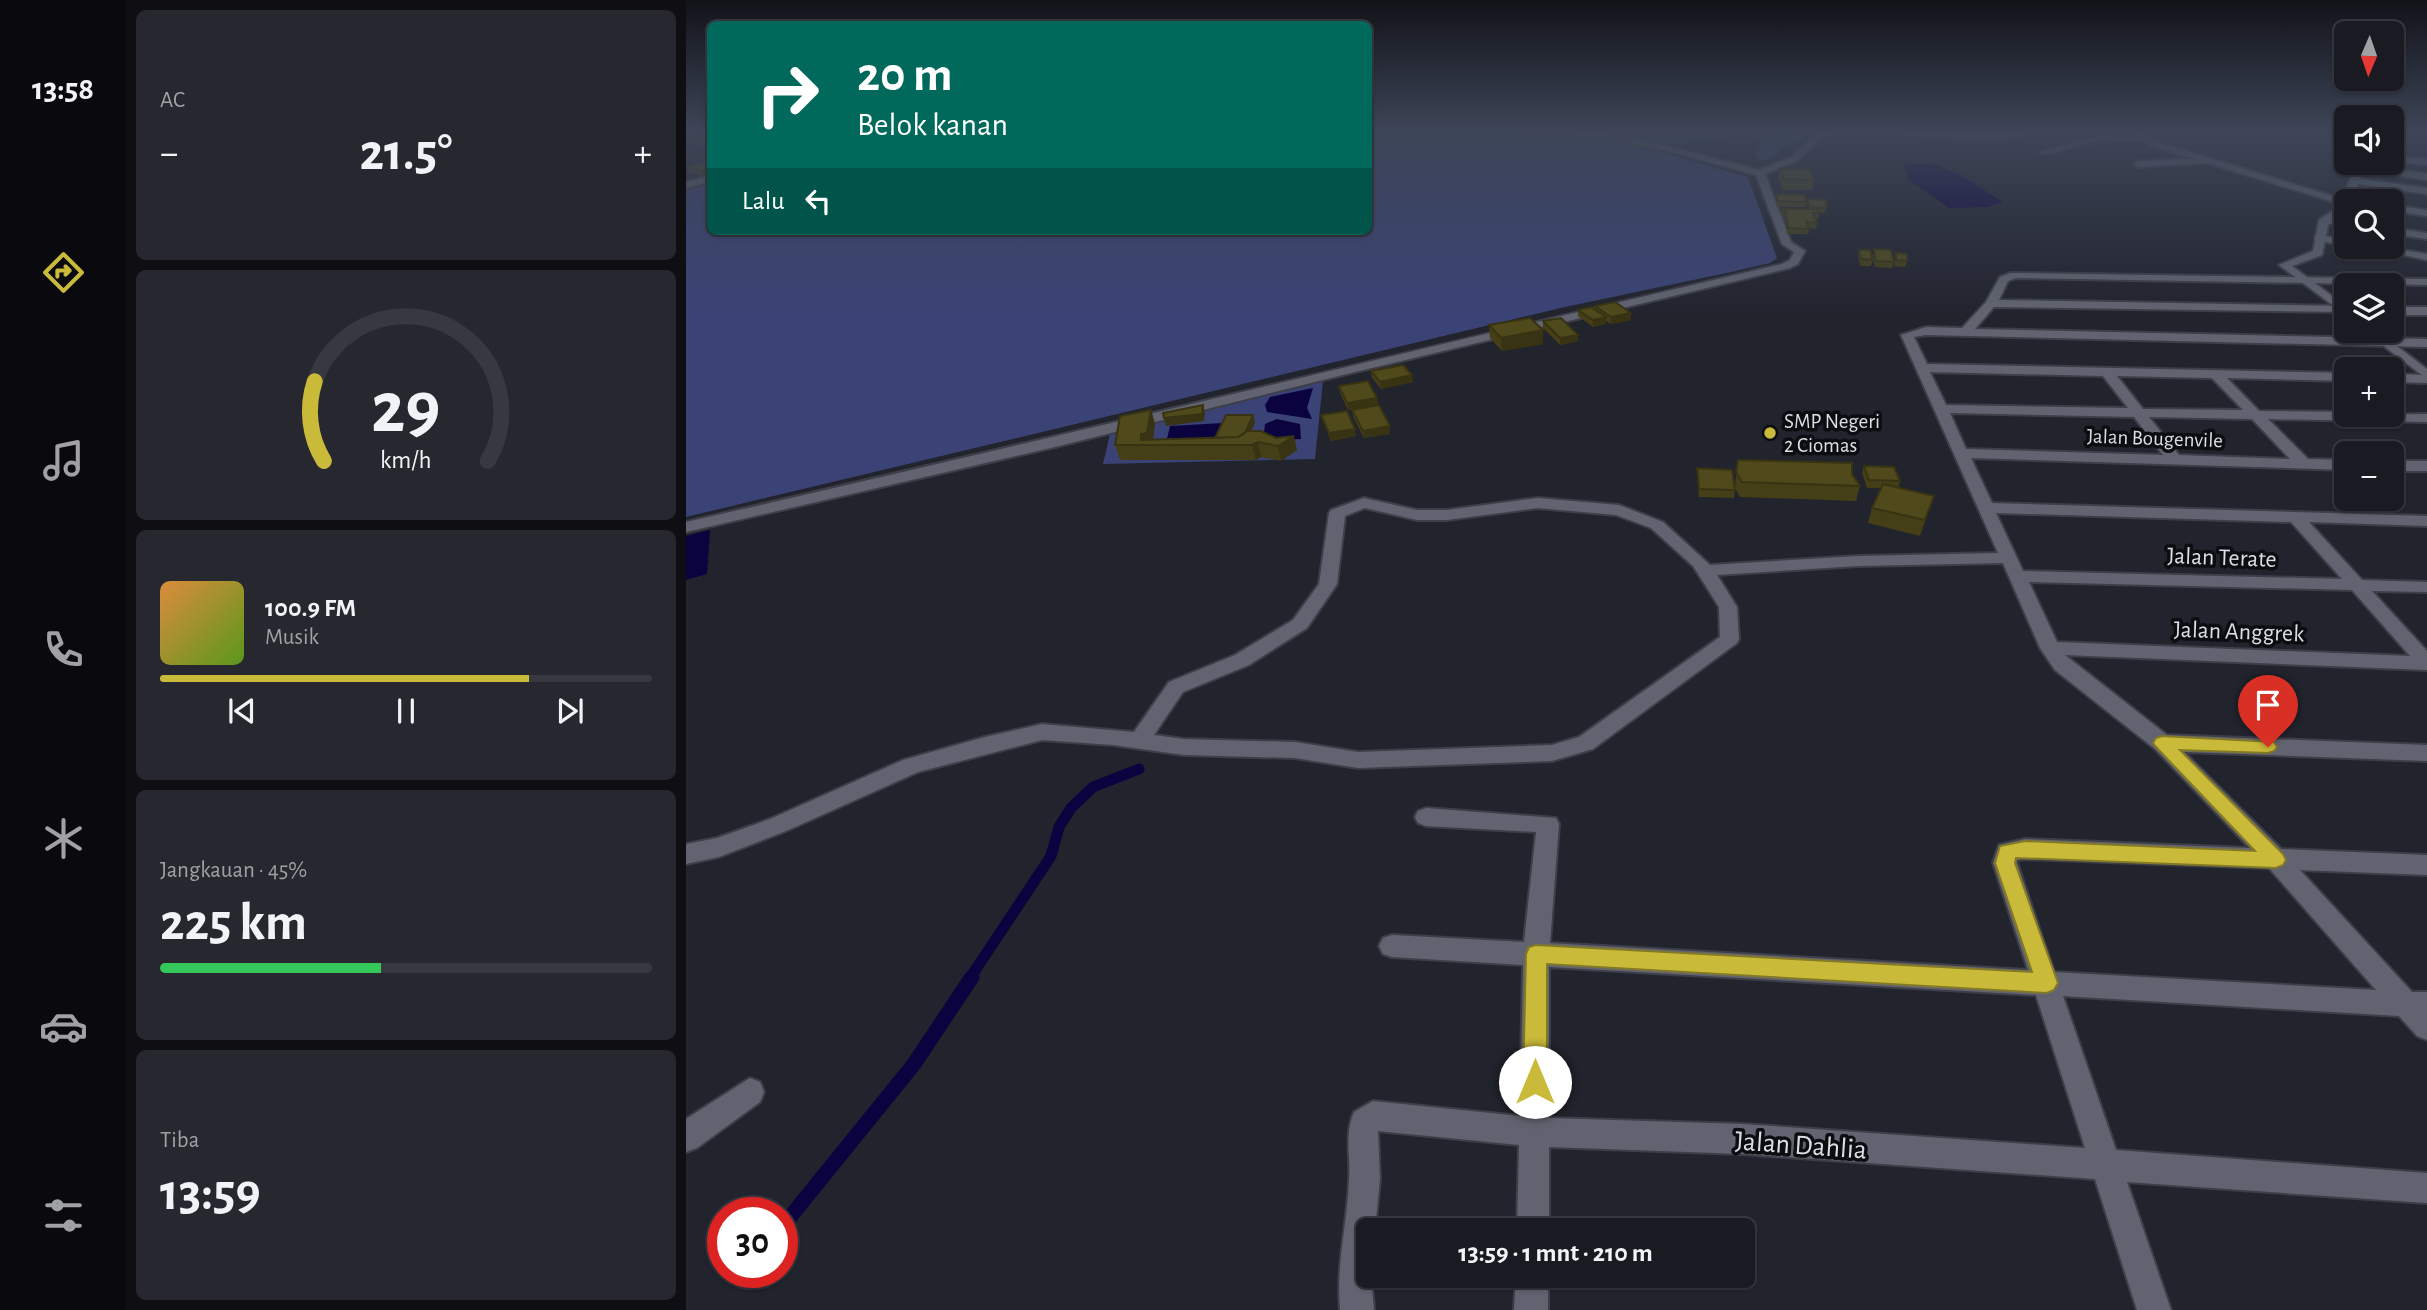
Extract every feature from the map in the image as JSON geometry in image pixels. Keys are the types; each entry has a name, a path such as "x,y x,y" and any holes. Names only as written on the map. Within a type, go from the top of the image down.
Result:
{"street":[{"path":"686,527 1051,444 1350,369 1786,266 1794,262 1800,251 1787,244 1767,192"},
{"path":"2315,192 2334,198"},
{"path":"2331,197 2344,204 2342,209 2324,220 2318,253 2284,265 2300,280 2334,303"},
{"path":"2404,210 2427,214"},
{"path":"2324,220 2334,222"},
{"path":"2404,233 2427,236"},
{"path":"2319,238 2334,241"},
{"path":"2404,253 2427,257"},
{"path":"1965,332 1991,303 2004,279 2038,273 2427,282"},
{"path":"1991,303 2334,311"},
{"path":"2404,310 2427,311"},
{"path":"2334,341 1926,331 1907,335 2016,576 2050,648 2062,665 2162,743 2417,1004 2427,1027"},
{"path":"2404,342 2427,343"},
{"path":"2386,343 2427,377"},
{"path":"1922,368 2334,377"},
{"path":"2108,373 2175,460"},
{"path":"2216,375 2304,464"},
{"path":"2404,378 2427,377"},
{"path":"1941,409 2427,418"},
{"name":"Jalan Bougenvile","path":"1962,453 2334,464"},
{"path":"2404,466 2427,466"},
{"path":"686,855 719,847 778,825 911,766 1042,732 1210,748 1295,750 1358,760 1552,753 1586,743 1730,639 1728,607 1700,563 1657,525 1619,510 1538,503 1447,515 1417,515 1364,503 1337,513 1328,584 1300,624 1242,660 1176,687 1139,741"},
{"path":"1987,508 2427,521"},
{"path":"2296,518 2427,663"},
{"path":"1705,571 1858,561 2009,558"},
{"name":"Jalan Terate","path":"2016,576 2427,587"},
{"name":"Jalan Anggrek","path":"2050,648 2427,663"},
{"path":"2162,743 2427,753"},
{"path":"1426,817 1548,824 1536,954 1533,1218"},
{"path":"2154,1310 2005,863 2007,852 2025,849 2427,865"},
{"path":"1392,946 2417,1004"},
{"path":"686,1137 750,1093"},
{"name":"Jalan Dahlia","path":"1357,1310 1354,1278 1365,1179 1362,1142 1364,1122 1373,1116 1535,1132 1743,1139 2427,1188"},
{"path":"1531,1310 1532,1288"}],"shaded area":[{"path":"686,192 707,192 707,235 1372,235 1372,192 1753,192 1777,258 1770,263 1565,307 686,517"},
{"path":"1926,192 1988,192 2003,202 1988,207 1949,208"},
{"path":"1323,381 1315,459 1103,464 1110,434"},
{"path":"1313,388 1307,408 1312,419 1267,412 1265,405 1270,397"},
{"path":"1277,419 1300,424 1301,439 1263,441 1265,424"},
{"path":"1223,423 1215,445 1165,447 1170,426"},
{"path":"710,530 707,574 686,580 686,536"}],"building":[{"path":"1776,194 1804,195 1807,202 1778,201"},
{"path":"1808,199 1826,200 1826,208 1809,207"},
{"path":"1782,209 1817,209 1819,213 1813,213 1817,223 1806,222 1809,229 1788,228 1786,212"},
{"path":"1874,249 1891,250 1894,262 1876,261"},
{"path":"1859,250 1870,250 1873,260 1861,259"},
{"path":"1896,253 1907,254 1907,261 1896,260"},
{"path":"1615,302 1631,313 1611,317 1595,306"},
{"path":"1591,307 1606,317 1593,320 1578,310"},
{"path":"1530,318 1543,330 1501,338 1489,325"},
{"path":"1561,318 1578,335 1560,338 1543,321"},
{"path":"1403,365 1412,375 1380,382 1371,371"},
{"path":"1368,381 1377,398 1347,403 1339,386"},
{"path":"1203,405 1202,414 1164,418 1163,413"},
{"path":"1379,405 1390,426 1363,431 1352,410"},
{"path":"1151,410 1147,433 1141,434 1141,440 1238,437 1247,431 1261,431 1276,438 1294,436 1278,446 1258,442 1252,445 1115,445 1120,416"},
{"path":"1347,411 1355,429 1329,433 1321,415"},
{"path":"1226,415 1253,415 1245,433 1238,437 1215,438"},
{"path":"1738,460 1852,463 1852,474 1860,486 1742,482 1736,472"},
{"path":"1864,466 1894,467 1900,481 1869,480"},
{"path":"1697,468 1732,470 1735,490 1699,489"},
{"path":"1883,484 1934,496 1925,520 1872,508"}],"waterway":[{"path":"970,978 1051,856 1059,827 1071,808 1093,787 1139,769"},
{"path":"798,1207 914,1064 972,977"}],"place":[{"name":"SMP Negeri 2 Ciomas","path":"1770,433"}],"route":[{"path":"1535,1082 1536,954 2047,983 2005,863 2007,852 2025,849 2276,860 2162,743 2268,747"}]}
